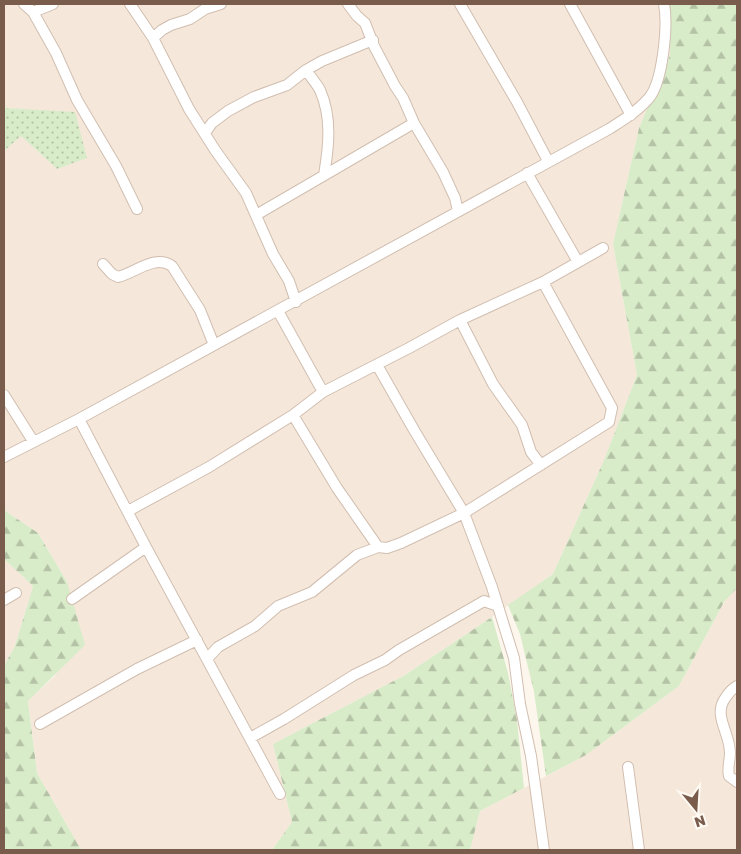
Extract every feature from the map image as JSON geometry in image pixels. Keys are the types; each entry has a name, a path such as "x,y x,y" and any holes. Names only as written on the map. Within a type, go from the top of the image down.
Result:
{"street":[{"path":"24,4 33,12 56,53 77,100 116,166 138,209"},
{"path":"33,12 53,4"},
{"path":"130,4 153,38 185,102 215,150 246,193 280,268 289,281 296,302"},
{"path":"153,38 171,25 190,19 205,9 221,4"},
{"path":"348,4 365,23 395,86 404,98 414,123 443,172 455,198 458,211"},
{"path":"460,4 521,109 548,161"},
{"path":"570,4 631,115"},
{"path":"4,457 33,441 79,420 296,302 548,161 609,129 631,115 650,97 657,80 664,52 666,12 664,4"},
{"path":"205,133 212,123 228,111 254,97 287,85 306,70 322,61 372,40"},
{"path":"306,70 319,89 328,116 328,146 324,175"},
{"path":"256,215 414,123"},
{"path":"527,173 578,262"},
{"path":"128,511 210,467 293,415 323,392 460,320 543,282 604,248"},
{"path":"103,264 112,274 118,277 149,264 167,263 172,266 200,310 214,345"},
{"path":"207,659 218,647 255,626 278,606 312,592 357,555 378,547 387,548 401,543 464,513 609,422 612,408 543,282"},
{"path":"278,311 323,392"},
{"path":"460,320 493,384 522,425 531,452 541,465"},
{"path":"377,365 464,513 498,606 514,658 520,704 531,756 544,850"},
{"path":"4,394 33,441"},
{"path":"293,415 337,488 378,547"},
{"path":"79,420 280,794"},
{"path":"72,599 146,547"},
{"path":"4,600 16,593"},
{"path":"250,738 354,675 385,660 484,601 498,606"},
{"path":"40,724 137,669 197,640"},
{"path":"737,686 731,689 721,703 720,715 730,753 729,776 737,782"},
{"path":"628,767 639,850"}],"shaded area":[{"path":"4,4 667,4 670,55 639,128 613,244 637,375 604,460 553,574 405,675 273,744 292,822 272,850 84,850 80,848 37,773 28,700 55,676 67,582 38,533 4,510 4,151 21,136 57,169 17,109 4,108"},
{"path":"4,559 33,586 15,646 4,666"},
{"path":"737,588 737,850 470,850 480,811 586,755 679,686 724,602"}],"green space":[{"path":"667,4 737,4 737,588 724,602 679,686 586,755 546,776 534,692 520,634 508,605 553,574 604,460 637,375 613,244 639,128 670,55"},
{"path":"4,108 75,112 87,158 57,169 21,136 4,151"},
{"path":"4,510 38,533 67,582 85,645 28,701 37,773 80,848 84,850 4,850 4,666 15,646 33,586 4,559"},
{"path":"492,617 508,673 517,720 524,788 480,811 470,850 272,850 292,822 273,744 405,675"}]}
